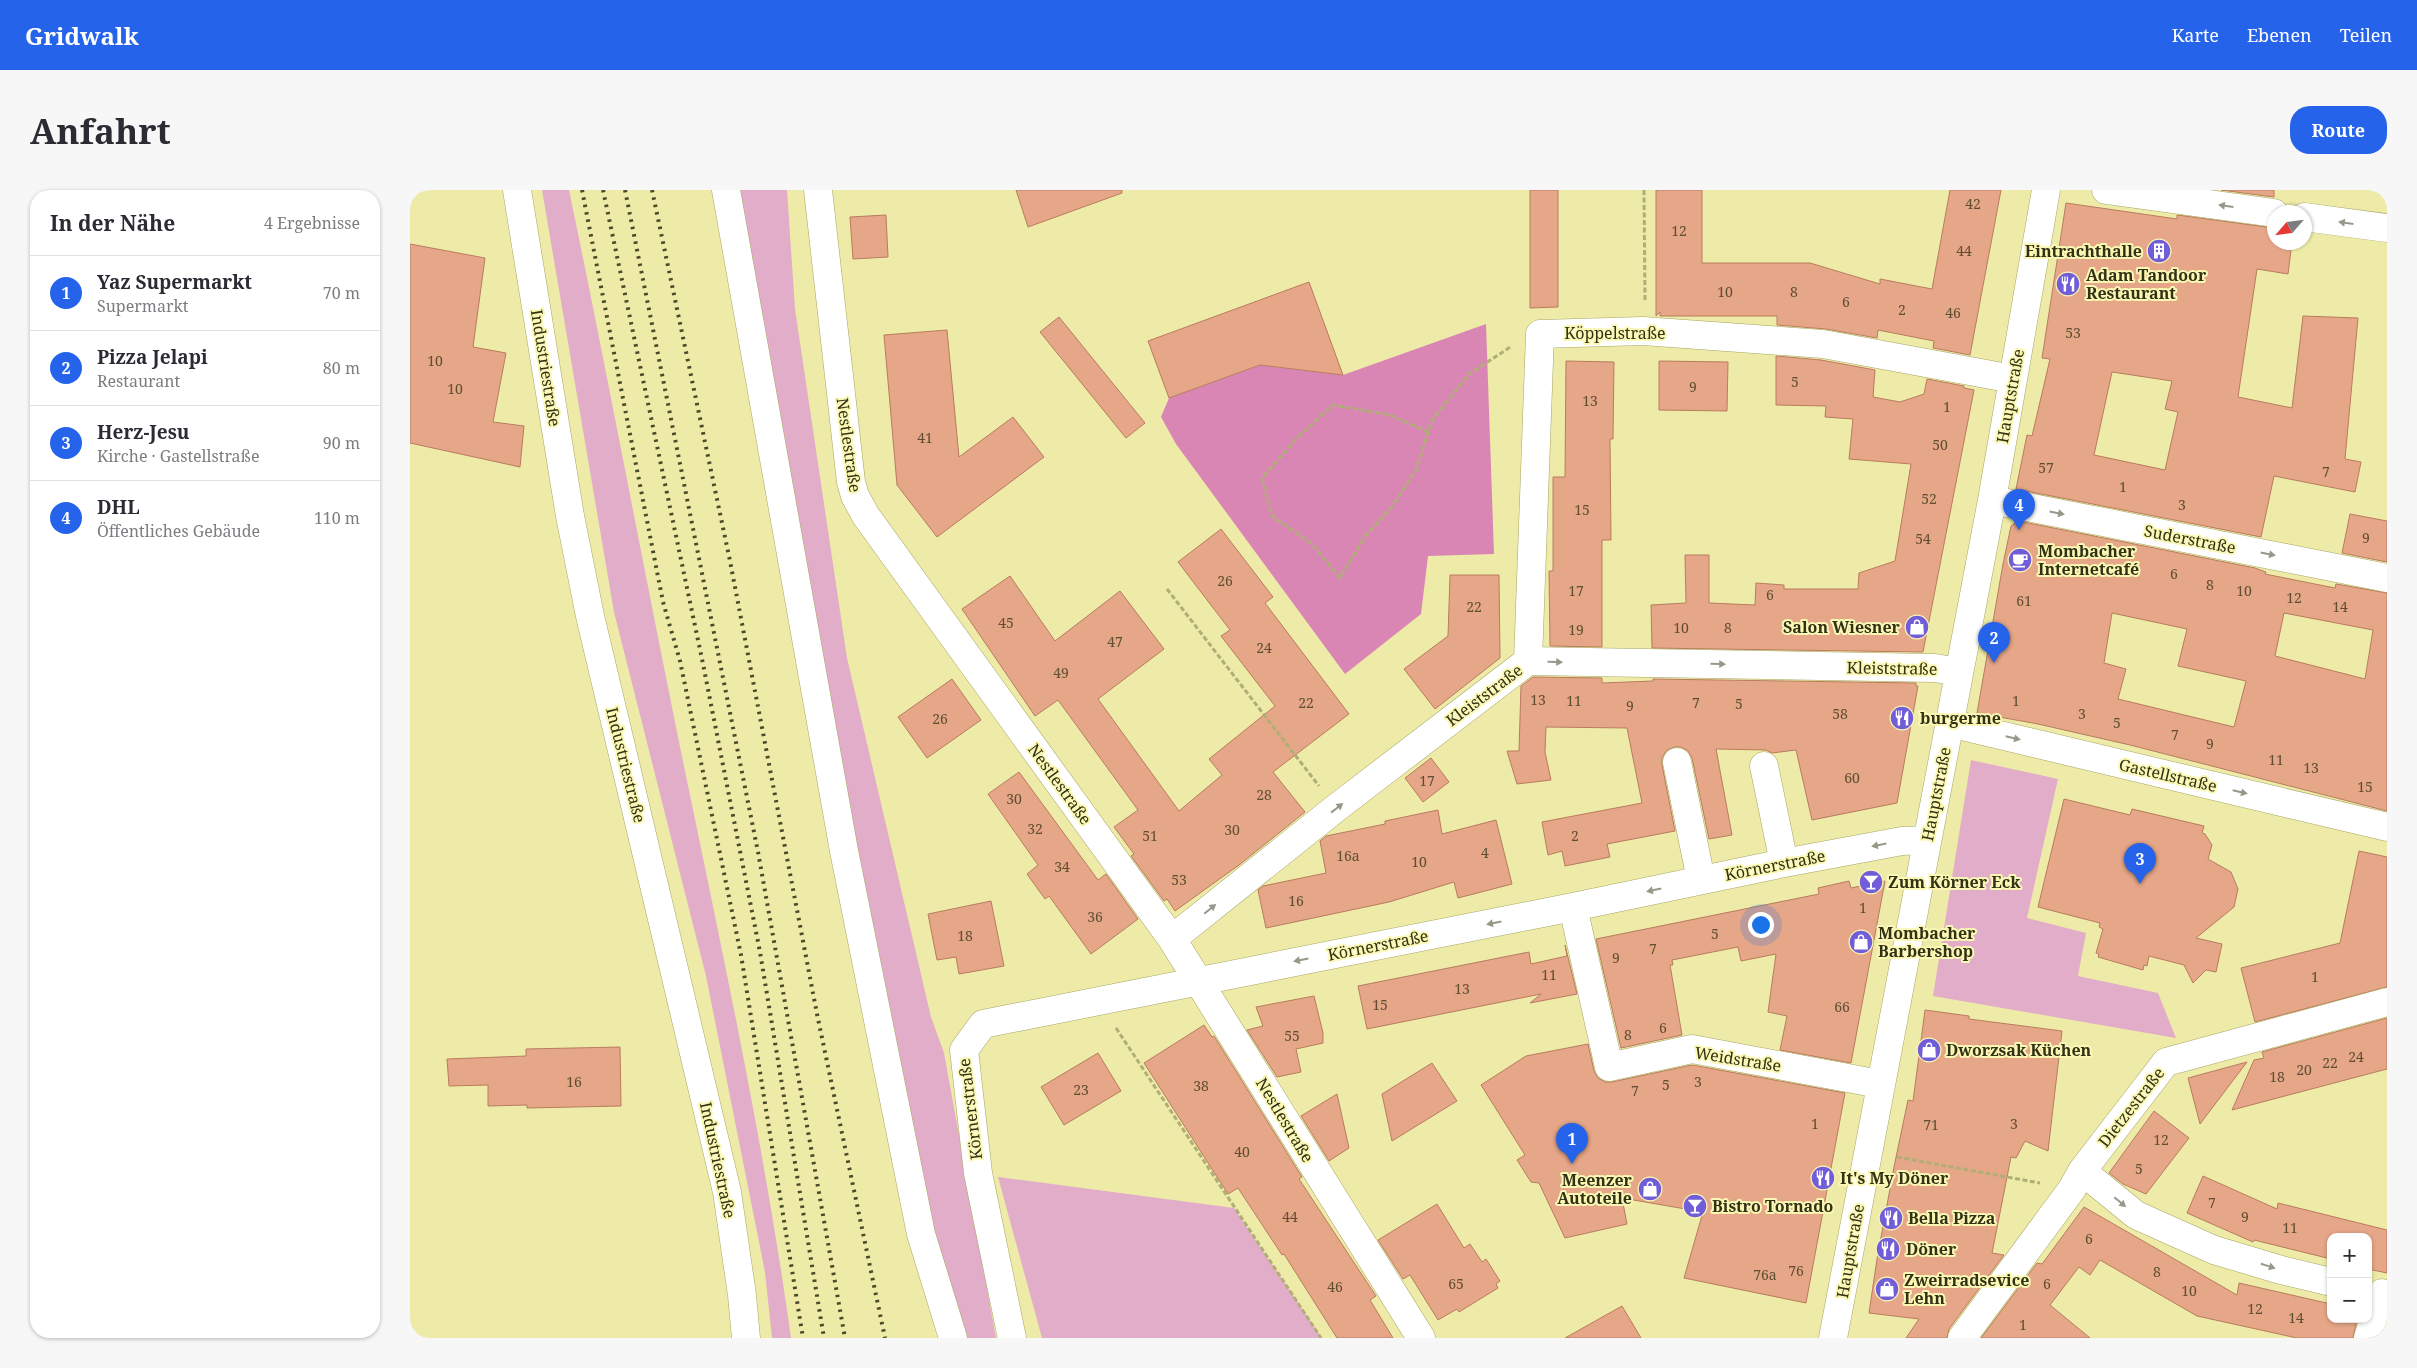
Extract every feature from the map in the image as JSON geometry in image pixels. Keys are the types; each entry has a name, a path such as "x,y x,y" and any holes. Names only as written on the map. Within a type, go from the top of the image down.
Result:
{"street":[{"name":"Industriestraße","path":"517,190 570,516 590,616 726,1192 741,1285 746,1338"},
{"path":"726,190 859,927 922,1234 953,1338"},
{"name":"Nestlestraße","path":"818,190 851,482 855,496 866,516 1172,939 1420,1338"},
{"name":"Hauptstraße","path":"1833,1338 1992,500 2046,190"},
{"path":"2106,190 2267,212"},
{"path":"2312,218 2387,228"},
{"name":"Köppelstraße","path":"1528,661 1540,334 1643,330 1823,344 2013,379"},
{"name":"Suderstraße","path":"1992,500 2387,578"},
{"name":"Kleiststraße","path":"1172,939 1336,808 1528,661 1935,668 1958,672"},
{"name":"Gastellstraße","path":"1949,723 2387,826"},
{"path":"1677,762 1701,880"},
{"path":"1764,766 1784,863"},
{"name":"Körnerstraße","path":"1012,1338 978,1173 964,1050 983,1024 1573,907 1784,863 1902,841 1927,840"},
{"name":"Weidstraße","path":"1573,907 1610,1067 1692,1049 1880,1084"},
{"name":"Dietzestraße","path":"1962,1338 2166,1062 2387,1002"},
{"path":"2077,1180 2136,1215 2214,1250 2281,1270 2327,1281"},
{"path":"2368,1338 2379,1293"}],"path":[{"path":"1643,330 1646,274 1644,190"},
{"path":"1428,432 1390,415 1333,405 1298,437 1262,478 1272,516 1311,543 1340,578 1366,535 1391,508 1416,470 1432,420 1469,374 1505,349 1540,334"},
{"path":"1167,589 1336,808"},
{"path":"1098,1002 1321,1338"},
{"path":"1896,1156 2077,1180"}],"shaded area":[{"path":"542,190 569,190 754,1112 791,1338 772,1338 765,1272 706,976 614,612"},
{"path":"737,190 787,190 795,309 847,658 931,1017 944,1053 996,1338 964,1338 939,1261 842,807"},
{"path":"1486,324 1494,554 1428,556 1421,614 1345,674 1176,444 1161,417 1169,398 1260,365 1343,375"},
{"path":"1971,760 2058,779 2027,918 2086,933 2078,976 2158,993 2176,1038 1933,996"},
{"path":"998,1177 1234,1208 1322,1338 1042,1338"}],"building":[{"path":"1016,190 1122,190 1122,193 1028,227"},
{"path":"1530,190 1558,190 1558,307 1530,308"},
{"path":"1656,190 1702,190 1702,263 1810,263 1880,284 1880,279 1932,289 1950,190 2001,190 1970,355 1933,348 1934,341 1878,330 1877,338 1826,329 1777,325 1777,316 1660,316 1660,312 1656,316"},
{"path":"2221,190 2274,190 2274,197"},
{"path":"2066,203 2177,219 2177,215 2267,227 2267,250 2291,250 2288,274 2257,269 2238,397 2292,408 2303,316 2358,318 2345,459 2361,462 2355,492 2274,476 2261,537 2016,489 2027,435 2032,436 2050,359 2042,358","holes":["2112,372 2172,381 2165,409 2178,412 2165,470 2094,455"]},
{"path":"886,215 888,257 853,259 850,217"},
{"path":"410,244 485,258 473,347 506,353 493,422 524,426 520,467 410,443"},
{"path":"1309,282 1343,375 1260,365 1169,398 1148,341"},
{"path":"1059,317 1145,423 1126,438 1040,332"},
{"path":"947,330 959,457 1013,417 1044,457 937,537 897,485 884,335"},
{"path":"1776,356 1821,360 1875,370 1873,397 1900,402 1924,394 1927,379 1964,386 1964,388 1974,390 1923,652 1652,648 1651,605 1686,603 1685,555 1709,555 1709,603 1755,605 1756,583 1784,585 1784,589 1858,589 1859,573 1895,561 1911,464 1849,459 1853,419 1825,417 1826,406 1776,405"},
{"path":"1566,361 1614,362 1613,439 1610,439 1611,540 1602,540 1602,647 1550,646 1549,571 1553,571 1553,477 1565,477"},
{"path":"1659,361 1728,362 1727,411 1659,410"},
{"path":"2350,514 2387,521 2387,562 2342,553"},
{"path":"2018,521 2255,568 2266,572 2265,574 2335,588 2336,584 2387,593 2387,811 2130,745 2038,724 1977,713 2011,526","holes":["2112,613 2187,629 2178,666 2246,681 2234,727 2118,699 2126,669 2104,663","2284,613 2373,630 2365,679 2275,656"]},
{"path":"1221,529 1273,597 1265,603 1349,714 1273,772 1305,812 1239,865 1175,911 1167,899 1164,901 1131,856 1134,854 1114,827 1138,810 1058,700 1035,716 962,609 1010,576 1055,641 1120,591 1164,649 1098,699 1179,811 1222,775 1209,759 1275,706 1221,636 1230,630 1178,562"},
{"path":"1450,575 1499,575 1500,658 1435,709 1404,669 1448,636"},
{"path":"1533,677 1602,678 1602,683 1653,681 1653,679 1916,683 1916,686 1918,686 1897,803 1812,820 1796,750 1772,753 1766,750 1716,749 1732,835 1709,839 1692,758 1688,751 1681,747 1674,747 1666,751 1662,758 1662,765 1675,831 1607,844 1610,857 1565,866 1562,851 1548,855 1542,822 1642,803 1627,728 1546,727 1545,752 1551,780 1517,784 1507,751 1519,751 1521,686"},
{"path":"952,679 981,720 927,758 898,717"},
{"path":"1431,758 1449,782 1423,802 1405,778"},
{"path":"1019,772 1098,880 1106,874 1138,919 1091,954 1049,896 1045,899 1027,874 1038,865 988,794"},
{"path":"2064,799 2130,815 2132,809 2204,826 2202,833 2205,834 2212,845 2208,859 2231,872 2238,889 2234,907 2196,938 2222,944 2216,972 2206,970 2193,983 2184,965 2149,956 2147,966 2144,965 2143,970 2098,957 2099,954 2096,953 2103,929 2099,927 2100,923 2038,907"},
{"path":"1438,810 1442,834 1496,820 1512,884 1458,898 1454,882 1389,902 1266,928 1258,890 1263,886 1326,873 1320,841 1326,836 1385,824 1385,821"},
{"path":"2359,851 2387,857 2387,987 2255,1022 2241,968 2340,943"},
{"path":"1849,881 1851,888 1885,881 1851,1063 1780,1050 1787,1016 1768,1012 1776,954 1741,961 1738,947 1672,960 1673,965 1670,965 1682,1035 1621,1048 1596,939 1819,894 1818,888"},
{"path":"991,901 1004,966 959,974 956,957 937,960 928,914"},
{"path":"1565,945 1577,994 1530,1003 1541,994 1367,1029 1358,986 1529,952 1531,964 1567,956"},
{"path":"1314,996 1323,1033 1323,1043 1296,1049 1301,1072 1277,1077 1247,1030 1263,1026 1256,1007"},
{"path":"1925,1010 1969,1016 1969,1019 2062,1031 2048,1151 2025,1141 2016,1158 2011,1157 1992,1253 2004,1255 1949,1329 1947,1338 1906,1338 1919,1319 1869,1313 1894,1167 1908,1100 1913,1101"},
{"path":"2387,1018 2387,1069 2232,1110 2254,1060 2264,1058 2262,1052"},
{"path":"1204,1025 1212,1037 1214,1036 1302,1177 1299,1179 1376,1296 1370,1300 1393,1338 1337,1338 1284,1254 1282,1255 1238,1188 1228,1194 1144,1063"},
{"path":"1588,1044 1594,1071 1598,1078 1605,1082 1692,1065 1845,1093 1806,1303 1684,1278 1703,1212 1622,1198 1627,1224 1565,1238 1539,1183 1531,1182 1517,1160 1525,1155 1481,1085 1526,1056"},
{"path":"620,1047 621,1106 527,1108 527,1105 488,1106 488,1085 449,1086 447,1059 526,1056 526,1049"},
{"path":"1098,1053 1121,1091 1064,1125 1041,1087"},
{"path":"2247,1062 2200,1124 2188,1078"},
{"path":"1432,1063 1457,1101 1392,1141 1382,1094"},
{"path":"1337,1094 1349,1148 1329,1161 1301,1116"},
{"path":"2154,1111 2189,1138 2146,1194 2123,1184 2109,1173"},
{"path":"2203,1176 2277,1209 2278,1203 2387,1230 2387,1273 2372,1270 2372,1233 2327,1233 2327,1258 2254,1240 2253,1242 2187,1213"},
{"path":"1437,1204 1464,1248 1470,1244 1482,1262 1486,1259 1500,1281 1496,1284 1498,1288 1459,1312 1457,1309 1438,1320 1410,1275 1403,1279 1378,1240"},
{"path":"2084,1207 2237,1295 2239,1283 2327,1303 2327,1323 2356,1323 2353,1338 2297,1338 2197,1316 2100,1260 2090,1275 2079,1267 2050,1305 2090,1338 1981,1338 2037,1263 2042,1264"},
{"path":"1622,1306 1641,1338 1565,1338"}],"railway":[{"path":"582,190 663,602 680,661 741,955 803,1338"},
{"path":"603,190 702,659 760,952 824,1338"},
{"path":"625,190 758,852 845,1338"},
{"path":"652,190 730,561 817,1014 885,1338"}],"place":[{"name":"Eintrachthalle","path":"2159,251"},
{"name":"Adam Tandoor Restaurant","path":"2068,284"},
{"name":"DHL","path":"2019,530"},
{"name":"Mombacher Internetcafé","path":"2020,560"},
{"name":"Salon Wiesner","path":"1917,627"},
{"name":"Pizza Jelapi","path":"1994,663"},
{"name":"burgerme","path":"1902,718"},
{"name":"Zum Körner Eck","path":"1871,882"},
{"name":"Herz-Jesu","path":"2140,884"},
{"name":"Mombacher Barbershop","path":"1861,942"},
{"name":"Dworzsak Küchen","path":"1929,1050"},
{"name":"Yaz Supermarkt","path":"1572,1164"},
{"name":"It's My Döner","path":"1823,1178"},
{"name":"Meenzer Autoteile","path":"1650,1189"},
{"name":"Bistro Tornado","path":"1695,1206"},
{"name":"Bella Pizza","path":"1891,1218"},
{"name":"Döner","path":"1888,1249"},
{"name":"Zweirradsevice Lehn","path":"1887,1289"}]}
